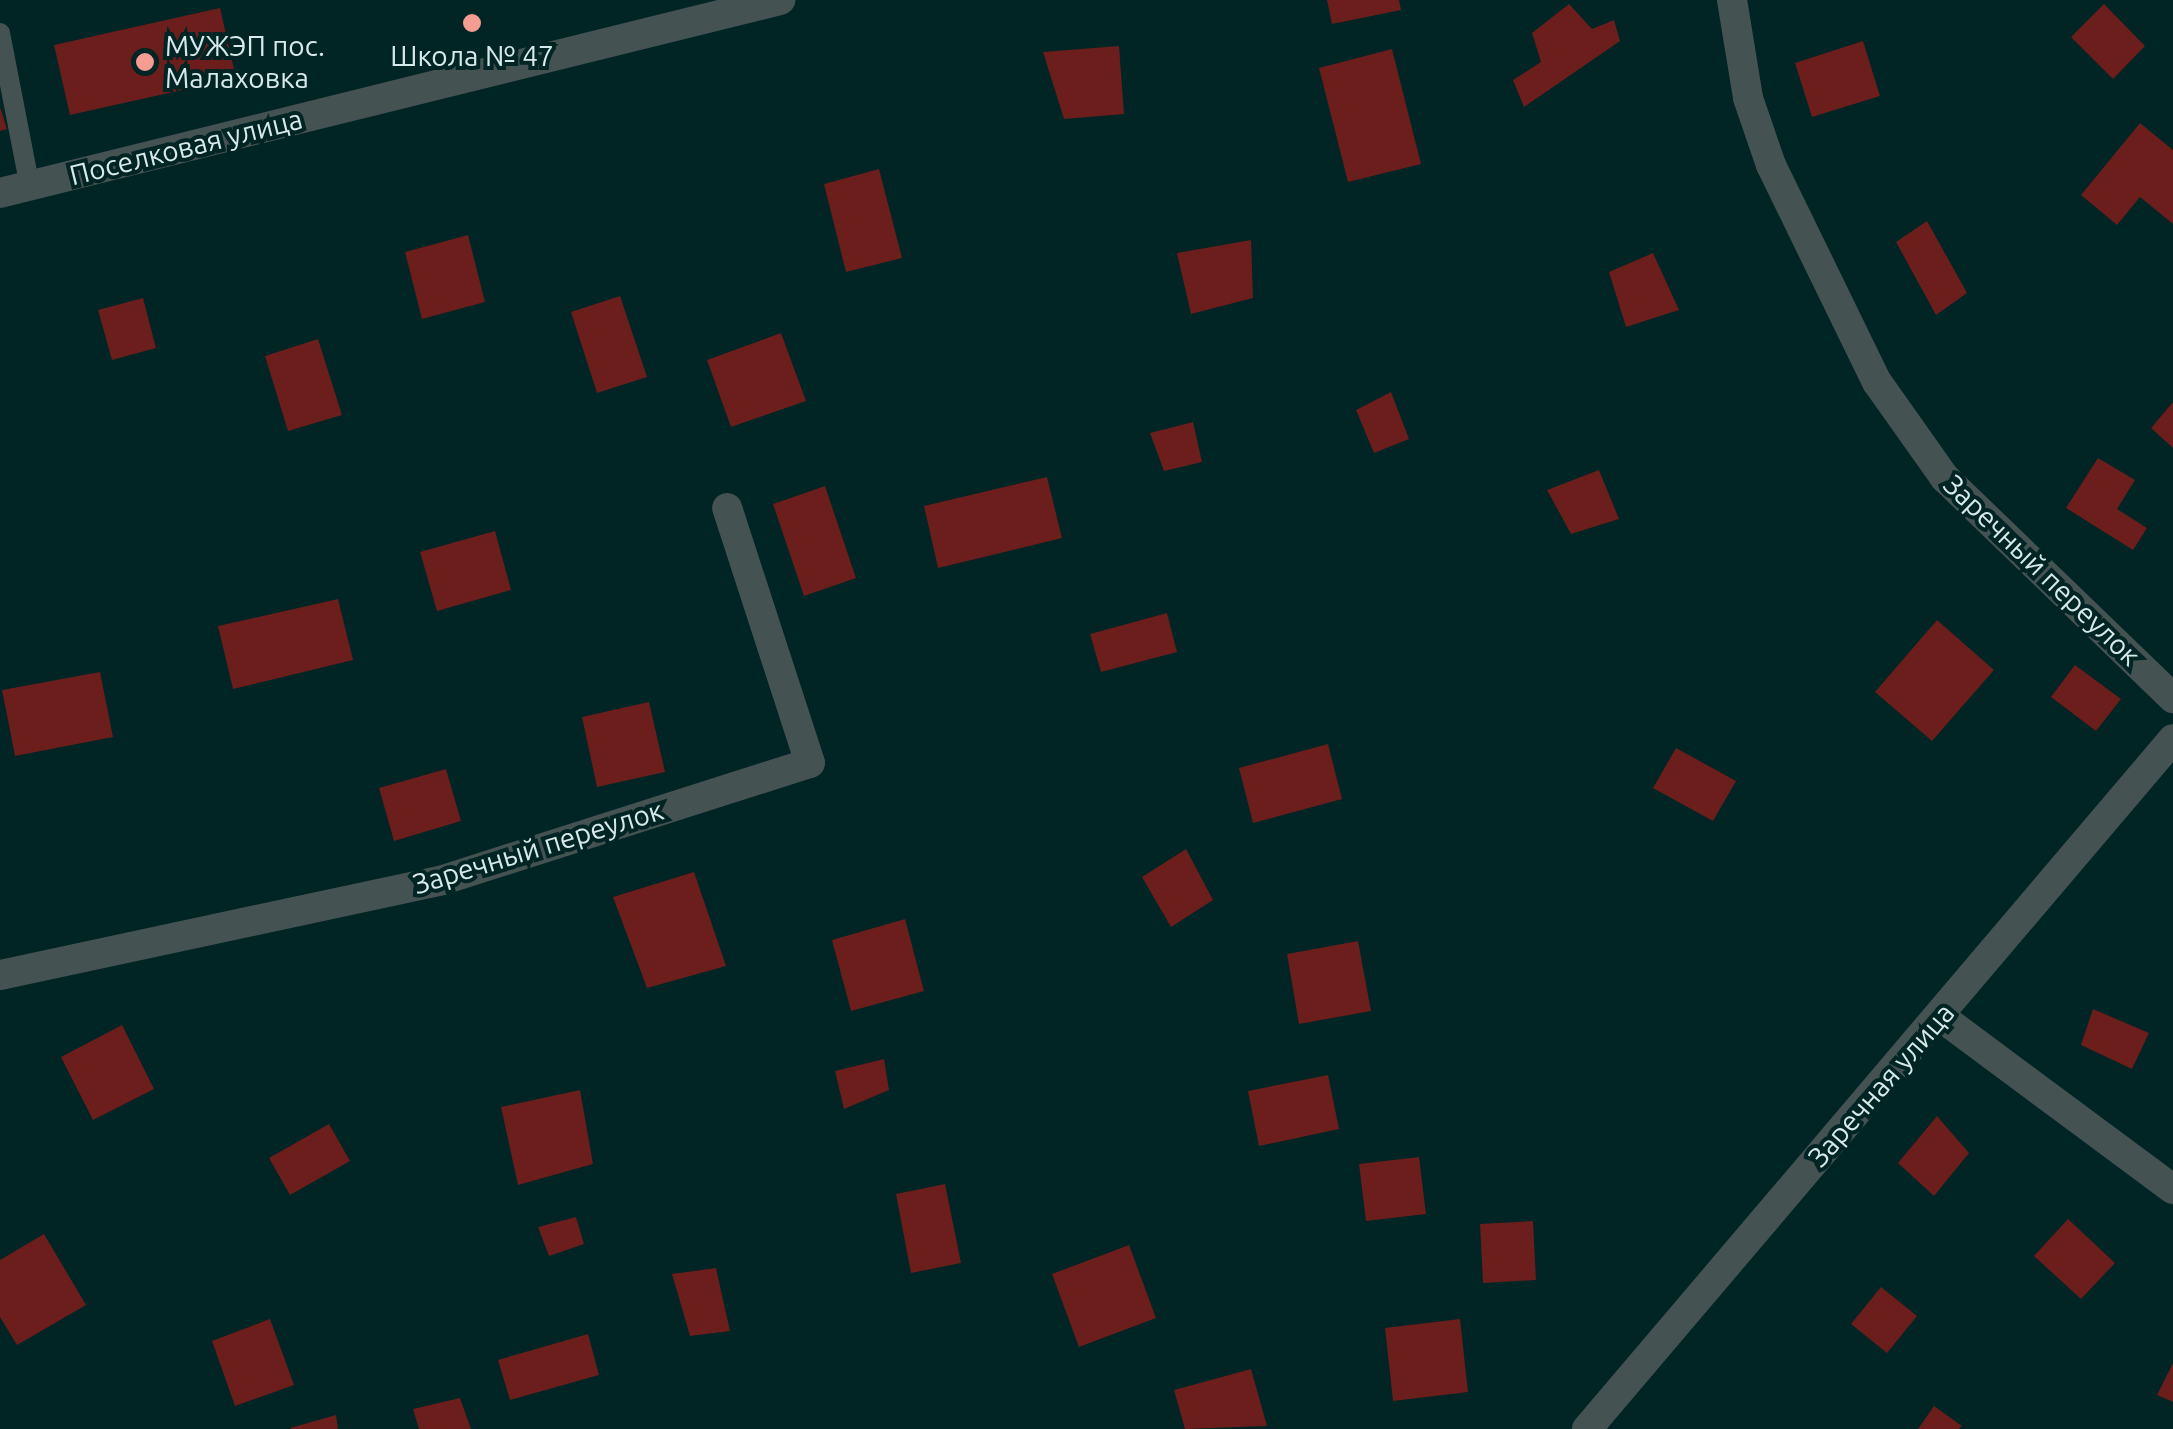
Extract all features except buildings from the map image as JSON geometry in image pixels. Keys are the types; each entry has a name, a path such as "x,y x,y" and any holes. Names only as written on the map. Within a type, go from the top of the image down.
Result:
{"street":[{"name":"Поселковая улица","path":"15,190 780,0"},
{"name":"Заречный переулок","path":"1732,0 1748,98 1771,165 1877,382 1945,478 2173,698"},
{"name":"Заречный переулок","path":"0,975 443,880 810,763 727,508"},
{"name":"Заречная улица","path":"1587,1429 2173,739"},
{"path":"1941,1016 2173,1190"}],"lane":[{"path":"0,33 15,190"}],"place":[{"name":"Школа № 47","path":"472,23"},
{"name":"МУЖЭП пос. Малаховка","path":"145,62"}]}
